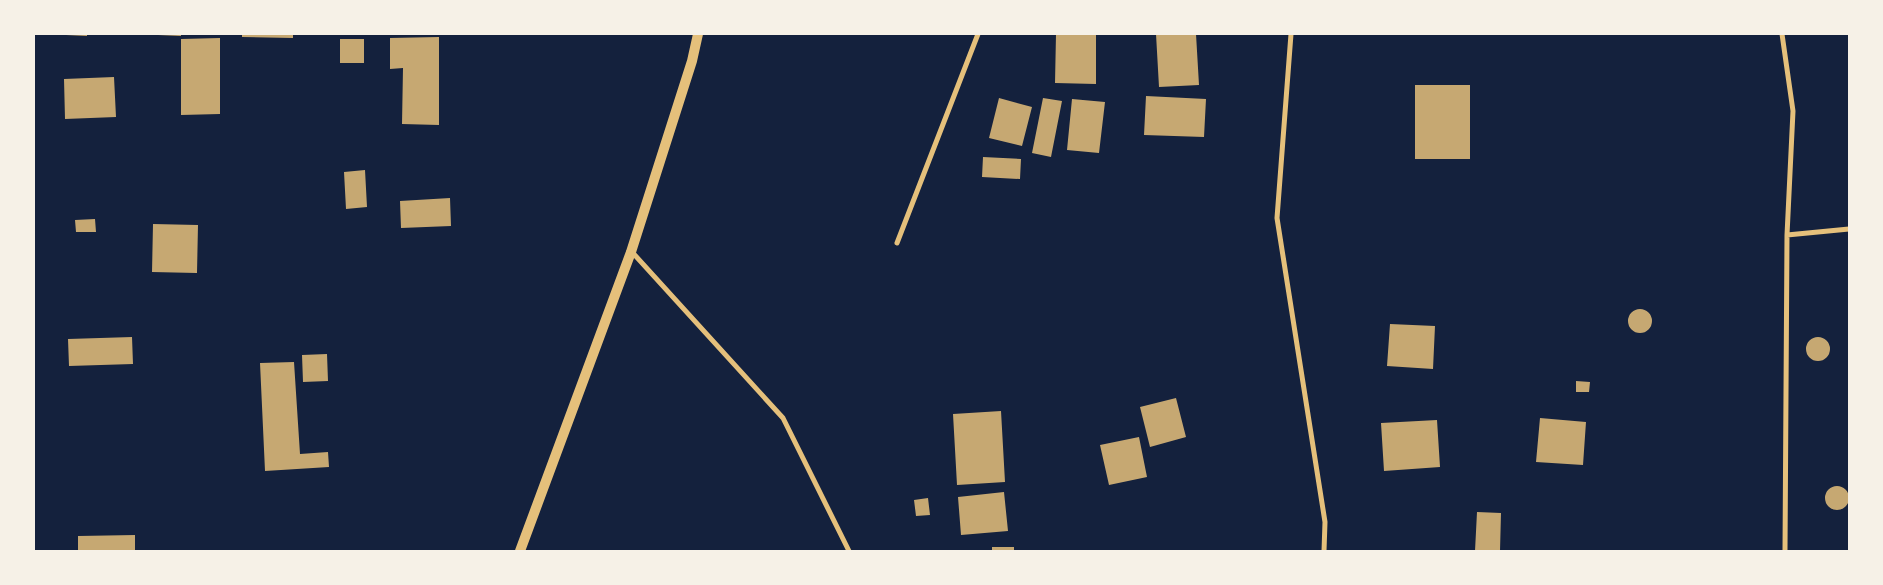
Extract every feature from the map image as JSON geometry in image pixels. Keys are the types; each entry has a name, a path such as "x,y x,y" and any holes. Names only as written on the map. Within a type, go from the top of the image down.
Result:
{"main road":[{"path":"520,551 631,252 692,61 698,34"}],"street":[{"path":"897,243 978,34"},
{"path":"1291,34 1277,218 1324,522 1324,551"},
{"path":"1782,34 1793,111 1787,235 1785,551"},
{"path":"1787,235 1849,229"},
{"path":"631,252 783,418 849,551"}],"building":[{"path":"87,34 87,36 66,35"},
{"path":"181,34 181,36 158,35"},
{"path":"242,34 293,34 293,38 242,37"},
{"path":"1056,34 1096,34 1096,84 1055,83"},
{"path":"1156,34 1196,34 1199,85 1159,87"},
{"path":"439,37 439,125 402,124 403,68 390,69 390,38"},
{"path":"220,38 220,114 181,115 181,39"},
{"path":"340,39 364,39 364,63 340,63"},
{"path":"114,77 116,117 65,119 64,79"},
{"path":"1415,85 1470,85 1470,159 1415,159"},
{"path":"1146,96 1206,99 1204,137 1144,135"},
{"path":"999,98 1032,107 1022,146 989,138"},
{"path":"1043,98 1062,101 1051,157 1032,153"},
{"path":"1072,99 1105,102 1099,153 1067,150"},
{"path":"983,157 1021,159 1020,179 982,177"},
{"path":"365,170 367,207 346,209 344,172"},
{"path":"450,198 451,226 401,228 400,201"},
{"path":"95,219 96,232 76,232 75,220"},
{"path":"153,224 198,225 197,273 152,272"},
{"path":"1640,309 1645,310 1651,316 1651,326 1645,332 1640,333 1635,332 1629,326 1628,321 1629,316 1635,310"},
{"path":"1390,324 1435,326 1433,369 1387,366"},
{"path":"132,337 133,364 69,366 68,339"},
{"path":"1818,337 1823,338 1829,344 1829,354 1823,360 1818,361 1813,360 1807,354 1806,349 1807,344 1813,338"},
{"path":"327,354 328,381 303,382 302,355"},
{"path":"294,362 300,454 328,452 329,467 265,471 260,363"},
{"path":"1576,381 1590,382 1589,392 1576,392"},
{"path":"1176,398 1186,437 1150,447 1140,407"},
{"path":"1001,411 1005,482 957,485 953,414"},
{"path":"1540,418 1586,422 1583,465 1536,462"},
{"path":"1437,420 1440,467 1384,471 1381,423"},
{"path":"1139,437 1147,477 1109,485 1100,445"},
{"path":"1837,486 1842,487 1848,493 1848,503 1842,509 1837,510 1832,509 1826,503 1825,498 1826,493 1832,487"},
{"path":"1004,492 1008,531 961,535 958,497"},
{"path":"928,498 930,515 916,516 914,500"},
{"path":"1477,512 1501,513 1500,551 1475,551"},
{"path":"135,535 135,551 78,551 78,536"},
{"path":"992,547 1014,547 1014,551 992,551"}]}
